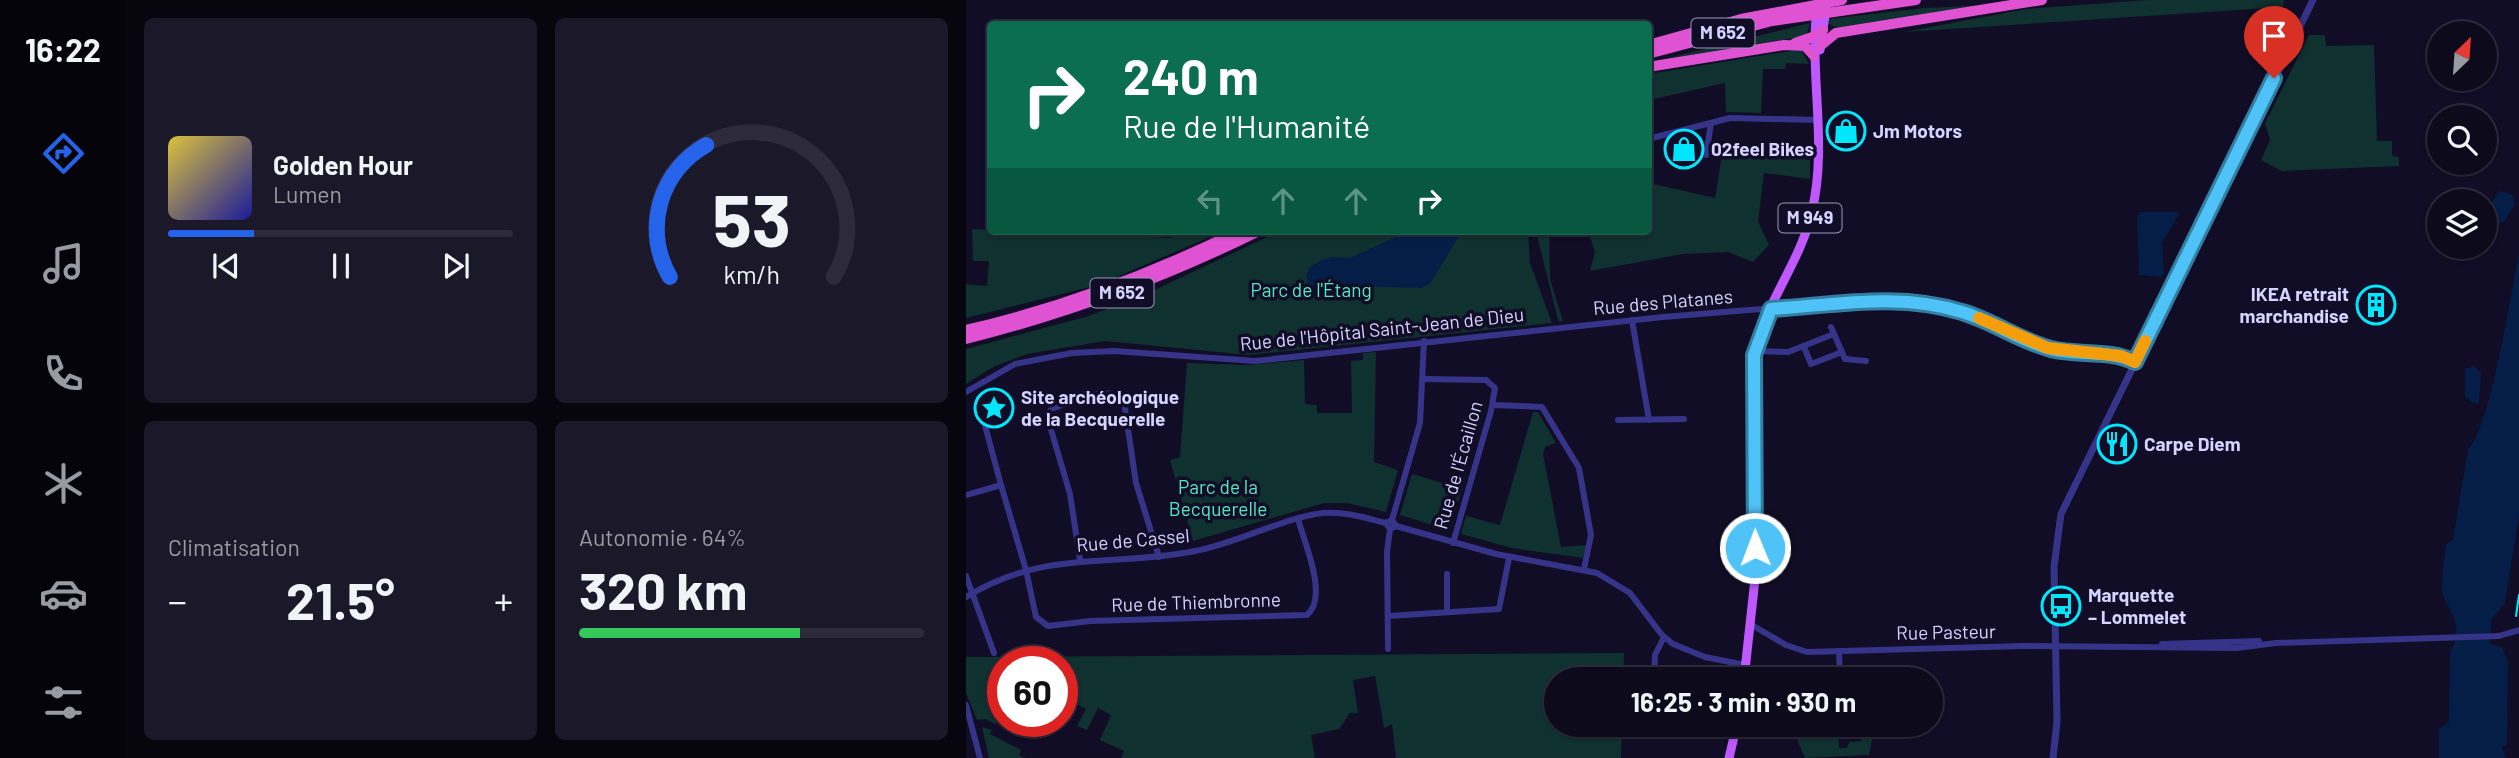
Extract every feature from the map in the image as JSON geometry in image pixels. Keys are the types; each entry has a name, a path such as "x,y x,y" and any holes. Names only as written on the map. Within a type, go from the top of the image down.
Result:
{"highway":[{"name":"M 652","path":"1652,53 1840,3 1916,0"},
{"path":"1652,66 1784,45 1819,32 1836,33 2042,0"},
{"name":"M 652","path":"1652,44 1728,22 1798,12"},
{"path":"1819,32 1836,33"},
{"path":"1784,45 1805,47 1814,56"},
{"name":"M 652","path":"966,330 1056,306 1117,285 1230,235"},
{"name":"M 652","path":"966,339 1056,316 1106,299 1166,275 1251,235"}],"main road":[{"name":"M 949","path":"1745,665 1756,570 1755,351 1771,309 1804,239 1813,210 1818,161 1818,0"},
{"name":"M 949","path":"1817,76 1814,56 1827,0"},
{"path":"1730,758 1734,737"}],"street":[{"path":"2053,758 2057,730 2054,567 2061,514 2313,0"},
{"path":"1652,138 1730,118 1818,120"},
{"path":"1706,155 1711,123"},
{"name":"Rue des Platanes","path":"1558,328 1868,301 1923,303 1969,314 2048,348 2121,356 2135,362"},
{"path":"1632,320 1649,419"},
{"path":"1831,327 1845,359 1866,361"},
{"name":"Rue de l'Hôpital Saint-Jean de Dieu","path":"966,392 1015,365 1072,353 1114,351 1255,361 1558,328"},
{"path":"1755,351 1784,353 1835,334"},
{"path":"1388,649 1391,525 1418,431 1424,341"},
{"path":"1804,347 1811,364 1842,352"},
{"name":"Rue de l'Écaillon","path":"1423,379 1488,380 1495,388 1493,405 1452,543"},
{"path":"1080,560 1073,508 1048,413 1051,409 1108,392 1118,395 1124,402 1136,483 1159,556"},
{"path":"1493,405 1542,407 1576,461 1591,535 1584,569"},
{"path":"982,414 1026,570"},
{"path":"1618,420 1684,419"},
{"path":"966,495 1001,485"},
{"name":"Rue de Cassel","path":"969,595 1026,570 1080,560 1159,556 1224,544 1298,519 1338,513 1509,558 1584,569 1607,577 1626,589 1664,637 1705,657 1745,665"},
{"name":"Rue de Thiembronne","path":"1026,570 1036,617 1039,622 1048,626 1090,621 1307,615 1312,609 1317,586 1298,519"},
{"path":"1388,616 1447,611 1493,611 1501,607 1509,558"},
{"path":"1447,575 1447,611"},
{"path":"966,576 969,595 991,646"},
{"name":"Rue Pasteur","path":"1750,624 1800,651 2276,643 2499,636 2519,630"},
{"path":"1654,667 1655,655 1664,637"},
{"path":"1839,651 1840,667"},
{"path":"966,705 980,758"}],"green space":[{"path":"2148,0 2284,0 2283,7 1904,32 2026,9"},
{"path":"1989,5 1840,29 1829,24 1829,19 1925,8"},
{"path":"1810,23 1807,34 1794,38 1660,60"},
{"path":"2309,35 2325,35 2326,46 2374,45 2377,141 2392,141 2392,156 2399,157 2399,166 2282,171 2261,160 2270,140 2265,123"},
{"path":"1796,50 1802,51 1809,64 1786,63 1785,69 1763,69 1761,113 1726,112 1725,83 1652,99 1652,74"},
{"path":"1723,149 1810,160 1810,179 1764,173 1758,221 1769,245 1753,262 1728,252 1683,254 1590,271 1595,252 1589,235 1652,235 1652,184 1715,198"},
{"path":"972,229 987,230 987,235 1171,238 1177,235 1215,235 1098,285 966,318 966,284 987,286 989,261 973,261"},
{"name":"Parc de l'Étang","path":"1271,235 1528,235 1530,263 1552,323 1249,355 1105,341 1027,354 995,366 966,384 966,349 1089,316 1150,292"},
{"path":"1537,235 1549,235 1550,279 1563,321 1559,322"},
{"name":"Parc de la Becquerelle","path":"1376,352 1374,462 1398,470 1386,512 1347,503 1324,503 1193,541 1170,460 1180,457 1187,363 1248,365 1304,360 1305,404 1317,405 1317,413 1352,413 1351,361 1363,360 1363,353"},
{"path":"1533,412 1538,412 1556,443 1545,447 1543,454 1561,547 1586,545 1583,558 1512,548 1461,534 1466,516 1500,525"},
{"path":"1412,474 1462,489 1449,530 1400,515"},
{"path":"1624,653 1623,667 1544,667 1544,737 1622,737 1621,758 1396,758 1392,724 1384,728 1375,676 1353,680 1358,713 1350,713 1339,729 1311,735 1315,758 1121,758 1124,751 1100,740 1111,715 1098,708 1087,730 1078,726 1086,709 1078,705 1078,656"},
{"path":"966,657 987,657 987,720 977,720 966,693"},
{"path":"982,727 987,728 987,737 996,737 1021,750 1019,755 1026,758 989,758"},
{"path":"1796,737 1839,737 1839,748 1847,748 1849,742 1861,741 1861,737 1873,737 1869,755 1805,758"}],"water":[{"path":"2500,191 2513,195 2515,204 2504,222 2497,224 2497,195"},
{"path":"2140,212 2180,212 2162,243 2164,273 2161,277 2139,275 2137,217"},
{"path":"1400,235 1460,235 1430,284 1420,288 1354,286 1321,290 1309,286 1306,276 1309,268 1332,257 1350,258"},
{"path":"2519,254 2519,515 2505,603 2491,620 2490,644 2502,647 2508,662 2507,745 2501,747 2506,758 2439,758 2439,730 2449,721 2450,653 2456,636 2455,622 2442,591 2446,544 2453,540 2468,450 2485,415 2492,388"},
{"path":"2474,366 2481,373 2479,403 2473,403 2465,396 2465,369"}],"tram line":[{"path":"2516,616 2519,595"}],"slow traffic":[{"path":"1979,318 2048,348 2121,356 2135,362 2145,341"}],"place":[{"name":"Jm Motors","path":"1846,131"},
{"name":"02feel Bikes","path":"1684,149"},
{"name":"IKEA retrait marchandise","path":"2376,305"},
{"name":"Site archéologique de la Becquerelle","path":"994,408"},
{"name":"Carpe Diem","path":"2117,444"},
{"name":"Marquette – Lommelet","path":"2061,606"}],"route":[{"path":"1755,548 1754,355 1771,309 1868,301 1923,303 1969,314 2048,348 2121,356 2135,362 2274,78"}]}
